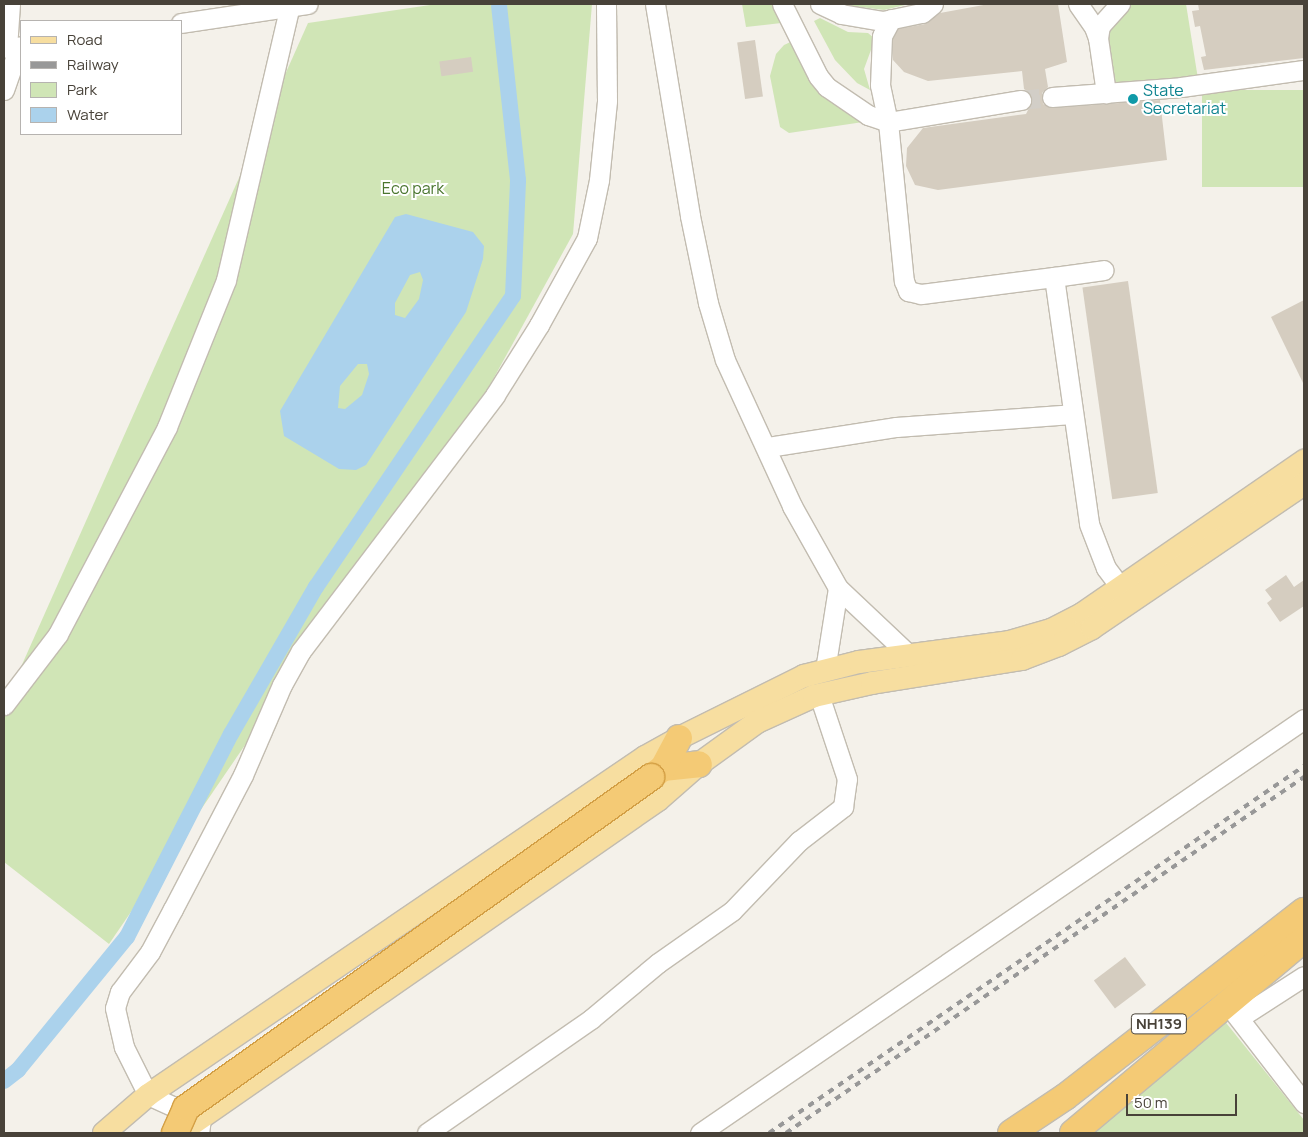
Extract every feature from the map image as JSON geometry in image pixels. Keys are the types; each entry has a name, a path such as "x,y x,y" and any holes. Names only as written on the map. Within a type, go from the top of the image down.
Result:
{"highway":[{"path":"175,1133 186,1108 657,772 679,738"},
{"path":"657,772 699,764"},
{"name":"NH139","path":"1011,1133 1066,1096 1304,911"},
{"name":"NH139","path":"1080,1127 1233,1010 1304,940"},
{"path":"1044,1131 1066,1096"},
{"path":"1044,1131 1080,1127"}],"main road":[{"path":"104,1133 148,1095 646,757 679,738 804,676 859,662 1009,642 1051,630 1082,614 1304,461"},
{"path":"179,1133 200,1126 658,800 699,764 757,722 819,695 1022,659 1059,645 1092,628 1304,484"}],"street":[{"path":"4,90 13,48 10,4"},
{"path":"200,1126 148,1095 120,1032 115,1008 120,992 150,952 173,909 242,775 282,685 301,651 495,395 539,325 587,238 599,180 607,101 606,4"},
{"path":"655,4 690,216 708,303 725,360 768,447 792,506 838,588 909,655"},
{"path":"782,4 808,62 827,87 868,115 888,122 1021,100"},
{"path":"820,4 841,14 891,19 922,12 933,4"},
{"path":"1078,4 1094,27 1098,38 1106,93"},
{"path":"1098,38 1100,26 1120,4"},
{"path":"4,705 58,634 167,427 226,280 296,5 182,22"},
{"path":"891,19 882,36 879,62 888,122 904,282 908,291 920,294 951,292 1104,270"},
{"path":"1052,97 1181,87 1304,70"},
{"path":"1054,277 1089,524 1106,568 1120,588"},
{"path":"768,447 896,427 1072,414"},
{"path":"825,670 838,588"},
{"path":"426,1133 590,1019 658,963 732,911 799,841 843,807 847,779 819,695"},
{"path":"700,1133 1304,719"},
{"path":"1304,976 1233,1010 1304,1104"}],"green space":[{"name":"Eco park","path":"437,4 592,4 573,234 485,394 109,944 4,862 4,705 308,23"},
{"path":"742,4 781,4 790,22 746,27"},
{"path":"837,4 909,4 884,10"},
{"path":"1131,4 1186,4 1198,79 1116,85 1106,30"},
{"path":"820,18 848,32 868,33 875,39 864,69 870,90 857,83 835,60 814,21"},
{"path":"797,39 870,121 789,133 780,127 770,76 776,54 784,45"},
{"path":"1202,90 1304,90 1304,187 1202,187"},
{"path":"1223,1019 1304,1120 1304,1133 1089,1133"}],"water":[{"path":"406,214 473,232 484,246 483,259 466,312 366,465 356,470 339,469 284,436 280,411 395,217","holes":["420,272 423,280 419,299 405,318 395,315 395,303 410,275","358,364 367,364 369,374 362,395 345,409 338,408 340,386"]}],"building":[{"name":"State Secretariat","path":"989,4 1058,4 1067,62 1045,69 1048,87 1042,93 1043,104 1053,108 1160,100 1167,160 938,190 915,185 906,166 907,148 923,128 1026,114 1031,104 1030,93 1024,89 1022,71 928,81 904,72 893,60 893,39 898,29 925,24 940,13"},
{"path":"1198,4 1304,4 1304,58 1204,70 1201,57 1206,56 1200,26 1195,27 1192,11 1199,10"},
{"path":"755,40 763,96 745,99 737,43"},
{"path":"471,57 473,72 441,76 439,61"},
{"path":"1128,281 1158,493 1112,499 1082,287"},
{"path":"1304,300 1304,385 1271,317"},
{"path":"1286,575 1294,587 1304,580 1304,606 1280,622 1267,603 1272,599 1265,590"},
{"path":"1125,957 1146,985 1115,1008 1094,980"}],"waterway":[{"path":"4,1081 18,1070 127,937 231,734 316,587 513,296 518,180 499,6"}],"tunnel":[{"path":"1021,100 1052,97"}],"railway":[{"path":"769,1133 1304,766"},
{"path":"786,1133 1304,777"}],"place":[{"name":"State Secretariat","path":"1133,99"}]}
